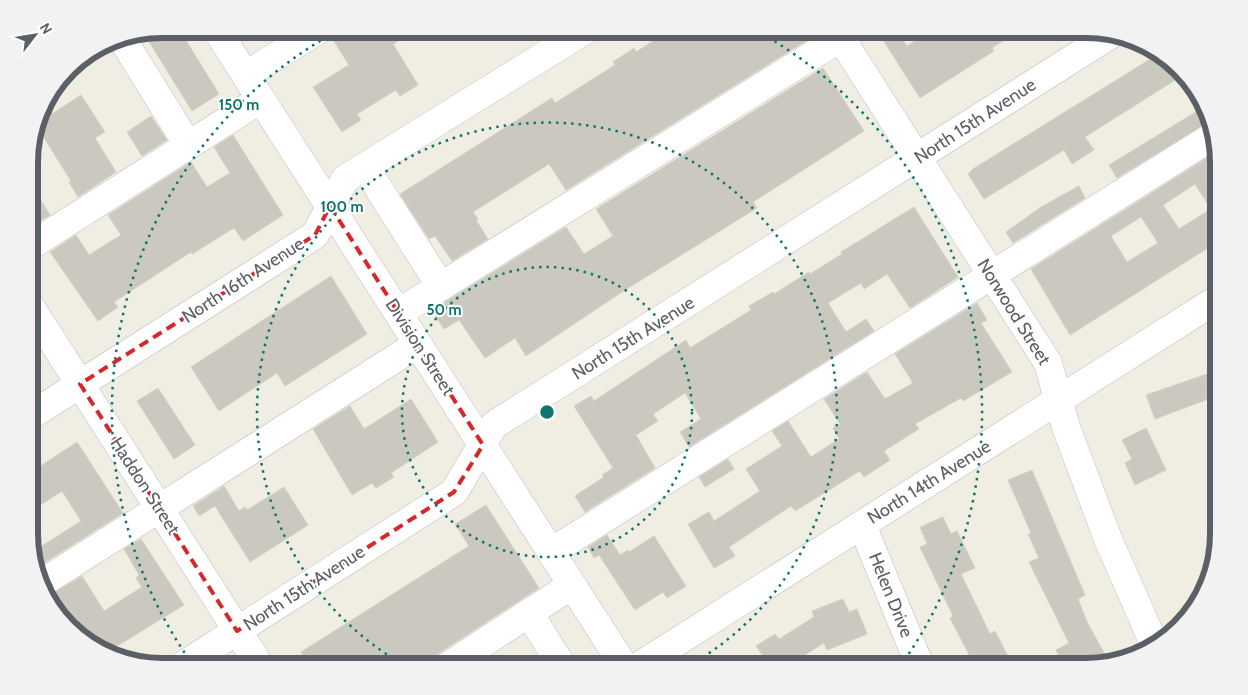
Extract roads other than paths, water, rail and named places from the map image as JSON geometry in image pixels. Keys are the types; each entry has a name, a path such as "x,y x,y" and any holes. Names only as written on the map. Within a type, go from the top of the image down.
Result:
{"street":[{"path":"398,313 835,37"},
{"name":"Norwood Street","path":"846,37 917,158 1048,363 1066,427 1108,539 1152,639"},
{"name":"Division Street","path":"222,38 619,658"},
{"name":"North 16th Avenue","path":"37,412 315,235 345,179 573,38"},
{"path":"246,76 282,39"},
{"name":"North 15th Avenue","path":"194,658 454,492 494,425 1104,39"},
{"path":"125,43 188,145"},
{"path":"37,242 261,99"},
{"path":"551,552 1208,139"},
{"path":"365,167 441,286"},
{"name":"North 14th Avenue","path":"652,657 1210,304"},
{"name":"Haddon Street","path":"37,317 255,658"},
{"path":"47,580 418,344"},
{"name":"Helen Drive","path":"862,524 916,657"},
{"path":"461,658 572,585"},
{"path":"529,613 557,658"}]}
